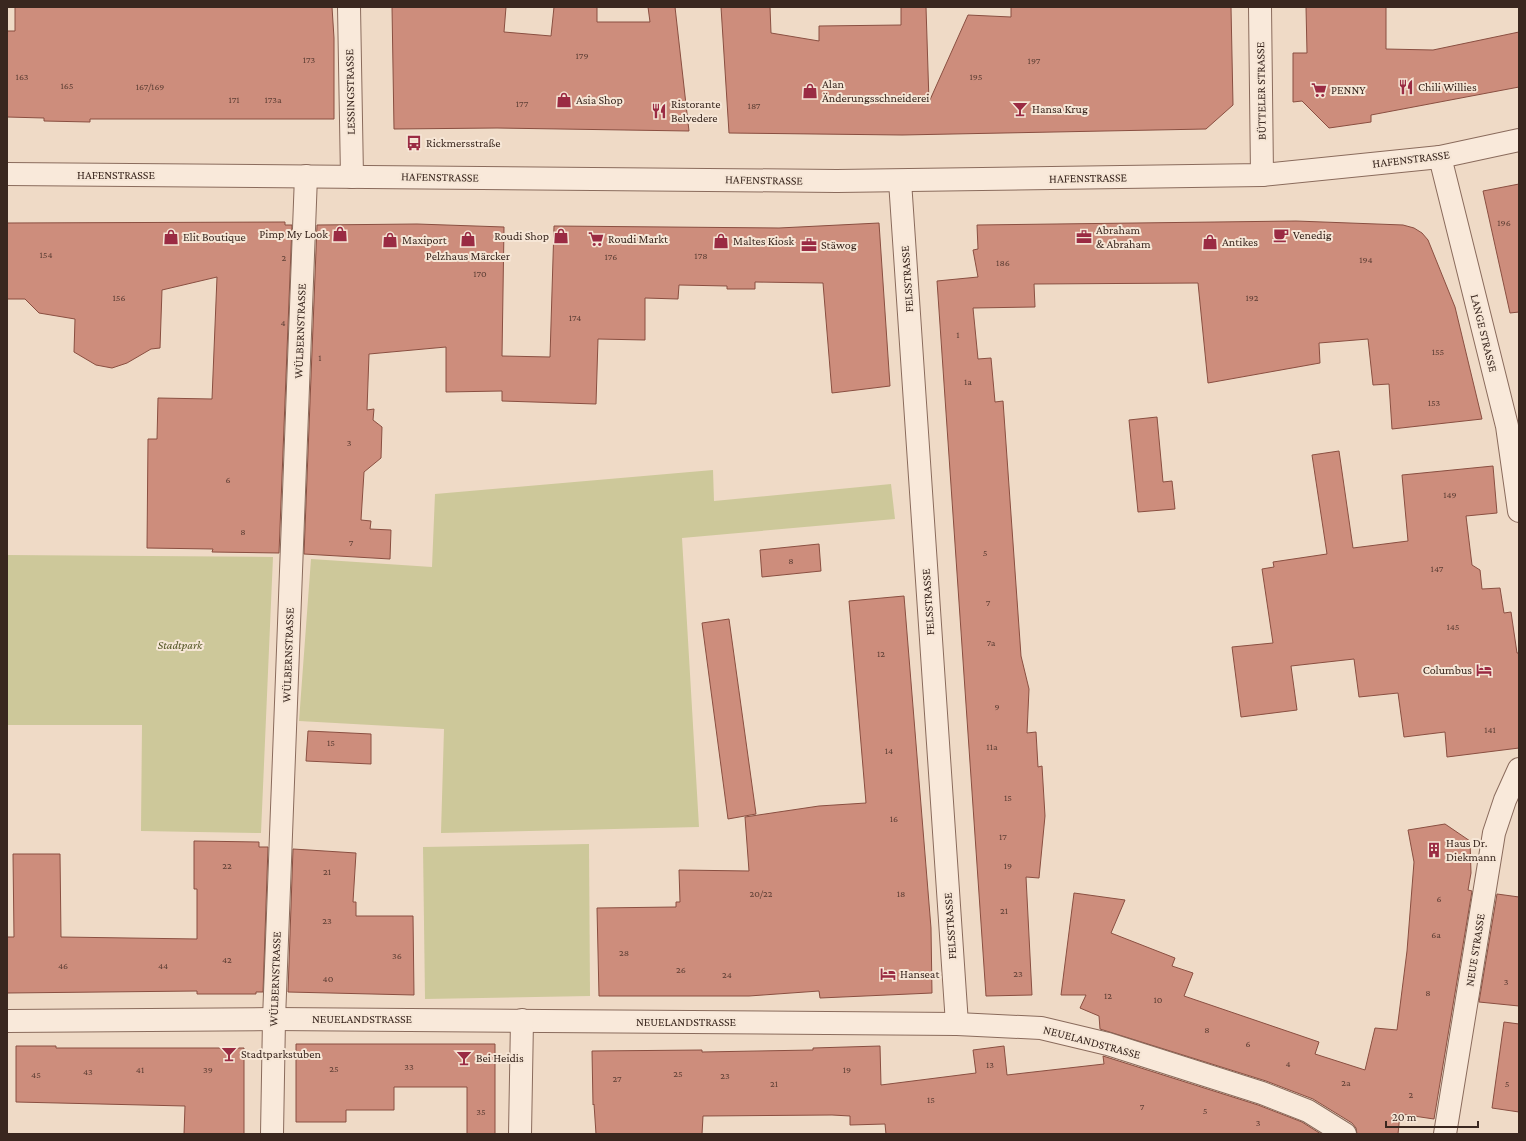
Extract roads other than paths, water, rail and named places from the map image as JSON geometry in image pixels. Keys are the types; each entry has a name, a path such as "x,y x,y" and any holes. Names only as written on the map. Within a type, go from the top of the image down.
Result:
{"street":[{"name":"LESSINGSTRASSE","path":"349,7 352,176"},
{"name":"BÜTTELER STRASSE","path":"1260,7 1262,175"},
{"name":"HAFENSTRASSE","path":"7,174 900,181 1262,175 1440,157 1519,140"},
{"name":"LANGE STRASSE","path":"1440,157 1507,426 1519,511"},
{"name":"WÜLBERNSTRASSE","path":"272,1134 274,1018 306,176"},
{"name":"FELSSTRASSE","path":"900,181 957,1024"},
{"name":"NEUE STRASSE","path":"1445,1134 1494,833 1505,800 1519,770"},
{"name":"NEUELANDSTRASSE","path":"7,1021 274,1018 957,1024 1041,1028 1108,1044 1262,1093 1308,1111 1345,1134"},
{"path":"520,1134 522,1020"}],"place":[{"name":"Chili Willies","path":"1406,87"},
{"name":"PENNY","path":"1319,90"},
{"name":"Alan Änderungsschneiderei","path":"810,91"},
{"name":"Asia Shop","path":"564,100"},
{"name":"Hansa Krug","path":"1020,109"},
{"name":"Ristorante Belvedere","path":"659,111"},
{"name":"Rickmersstraße","path":"414,143"},
{"name":"Pimp My Look","path":"340,234"},
{"name":"Venedig","path":"1281,235"},
{"name":"Roudi Shop","path":"561,236"},
{"name":"Elit Boutique","path":"171,237"},
{"name":"Abraham & Abraham","path":"1084,237"},
{"name":"Pelzhaus Märcker","path":"468,239"},
{"name":"Roudi Markt","path":"596,239"},
{"name":"Maxiport","path":"390,240"},
{"name":"Maltes Kiosk","path":"721,241"},
{"name":"Antikes","path":"1210,242"},
{"name":"Stäwog","path":"809,245"},
{"name":"Columbus","path":"1484,670"},
{"name":"Haus Dr. Diekmann","path":"1434,850"},
{"name":"Hanseat","path":"888,974"},
{"name":"Stadtparkstuben","path":"229,1054"},
{"name":"Bei Heidis","path":"464,1058"}],"park label":[{"name":"Stadtpark","path":"180,645"}]}
